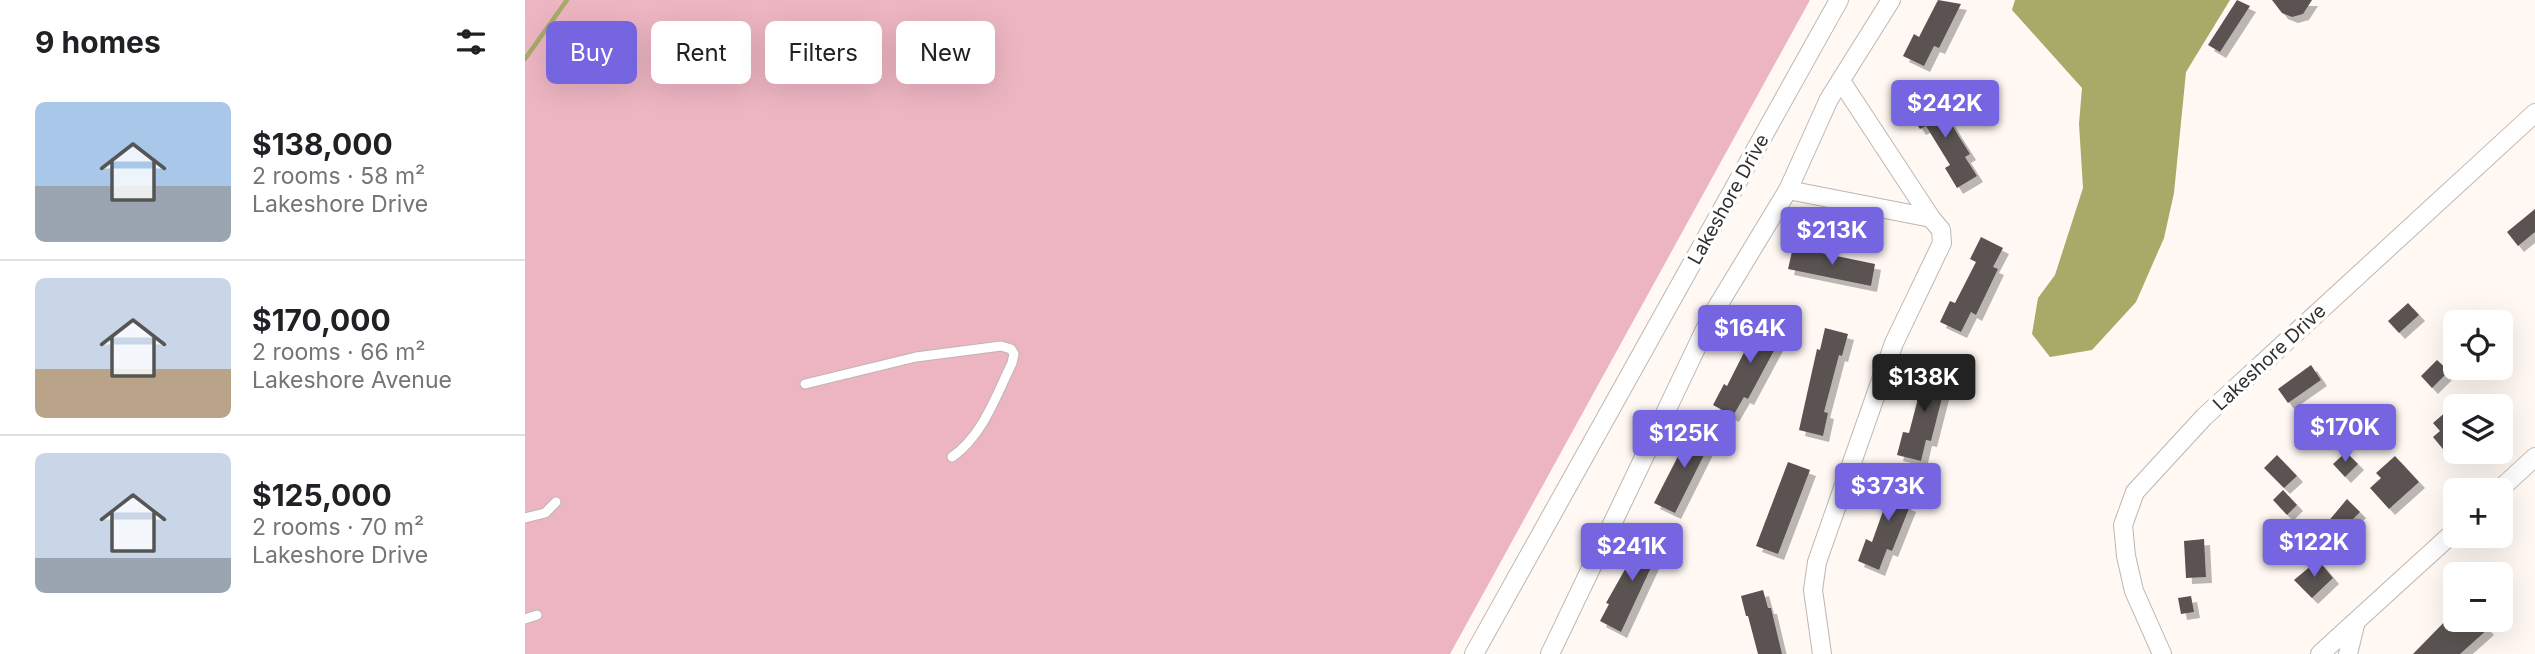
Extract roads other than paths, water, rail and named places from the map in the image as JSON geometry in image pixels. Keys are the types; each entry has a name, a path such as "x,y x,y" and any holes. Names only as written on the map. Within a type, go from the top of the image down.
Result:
{"street":[{"name":"Lakeshore Drive","path":"1474,654 1839,0"},
{"path":"1550,654 1711,317 1788,190 1840,81 1891,0"},
{"path":"1822,654 1813,590 1817,562 1893,343 1942,243 1941,230 1840,81"},
{"name":"Lakeshore Drive","path":"2162,654 2134,591 2126,556 2123,525 2135,492 2204,417 2535,113"},
{"path":"1788,190 1931,218"},
{"path":"2512,478 2535,457"},
{"path":"2320,654 2443,542"},
{"path":"2348,654 2355,625"}],"lane":[{"path":"805,384 916,357 1001,346 1011,349 1014,358 985,418 973,438 951,457"},
{"path":"525,518 545,513 556,502"},
{"path":"525,619 537,615"}],"waterway":[{"path":"525,59 567,0"}]}
